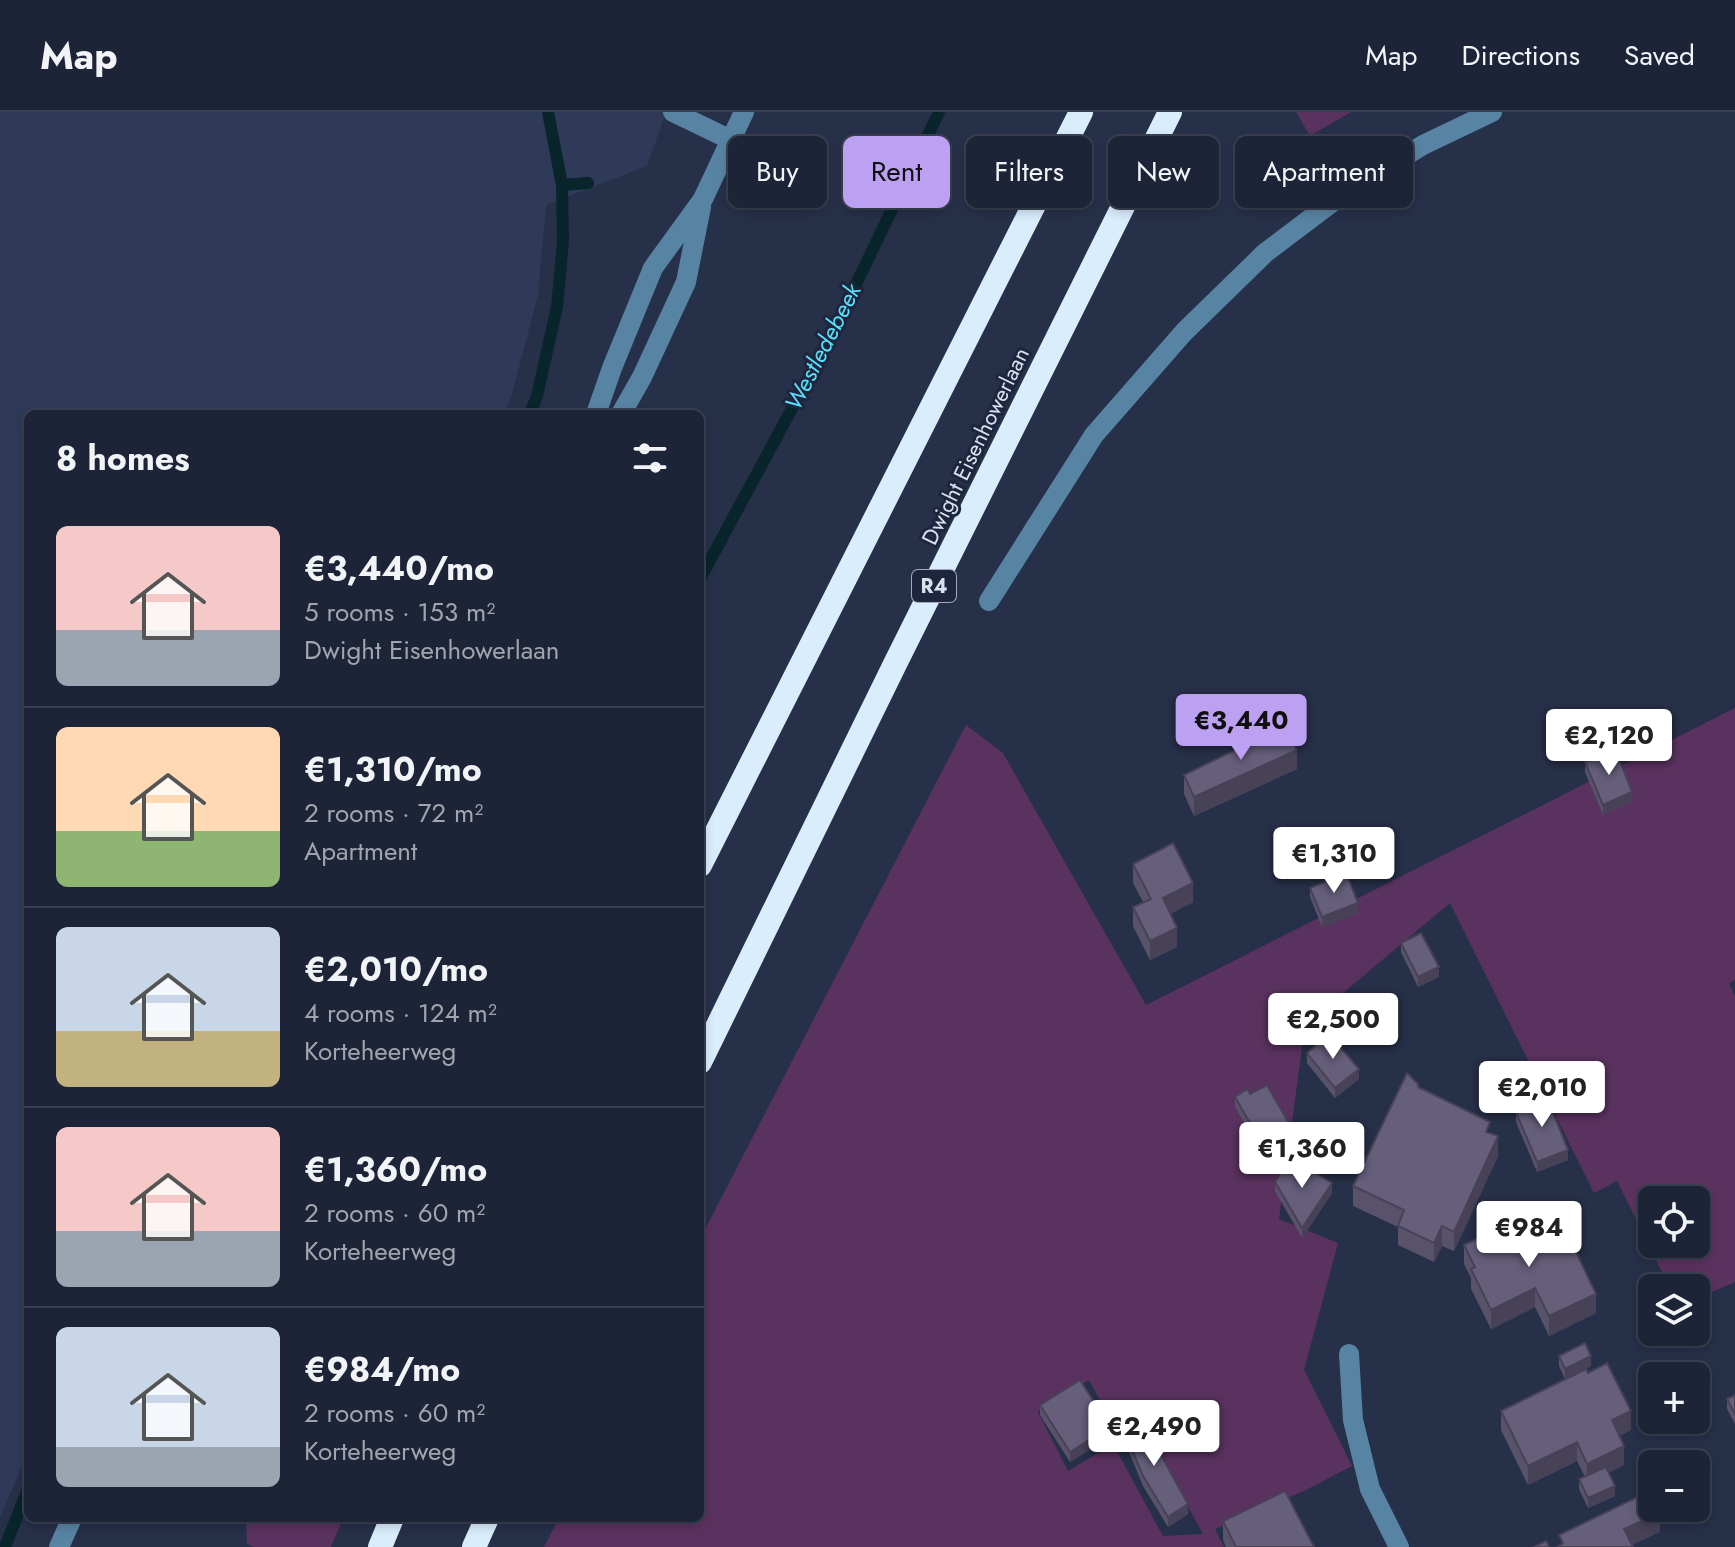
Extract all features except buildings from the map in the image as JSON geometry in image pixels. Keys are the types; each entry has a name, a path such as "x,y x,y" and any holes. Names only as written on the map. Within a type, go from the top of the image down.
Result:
{"highway":[{"path":"704,857 1081,112"},
{"name":"Dwight Eisenhowerlaan","path":"704,1054 1170,112"},
{"path":"380,1547 390,1522"},
{"path":"474,1547 485,1522"}],"street":[{"path":"673,112 728,139"},
{"path":"733,136 744,112"},
{"path":"989,601 1094,435 1194,322 1265,253 1343,194 1423,145 1492,112"},
{"path":"597,410 653,268 703,199 728,146"},
{"path":"623,410 686,282 703,199"},
{"path":"1349,1354 1353,1420 1370,1489 1399,1547"},
{"path":"59,1547 70,1522"}],"shaded area":[{"path":"0,112 666,112 647,166 546,205 538,295 506,410 24,410 24,1462 0,1517"},
{"path":"1296,112 1351,112 1310,136"},
{"path":"1735,708 1735,980 1729,983 1735,996 1735,1282 1710,1293 1710,1274 1663,1274 1655,1258 1710,1258 1710,1186 1638,1186 1638,1223 1617,1181 1594,1193 1450,903 1305,1025 1279,1219 1338,1243 1304,1370 1352,1466 1306,1490 1215,1529 1224,1547 544,1547 557,1522 704,1522 704,1231 966,725 1003,753 1146,1005","holes":["1089,1380 1115,1428 1139,1416 1203,1534 1163,1536 1113,1444 1068,1471 1038,1412"]},
{"path":"246,1522 341,1522 331,1547 254,1547 247,1544"}],"waterway":[{"name":"Westledebeek","path":"532,410 557,307 563,241 562,185 548,112"},
{"name":"Westledebeek","path":"704,572 829,340 939,112"},
{"path":"562,185 588,183"},
{"name":"Westledebeek","path":"5,1547 24,1499"}]}
